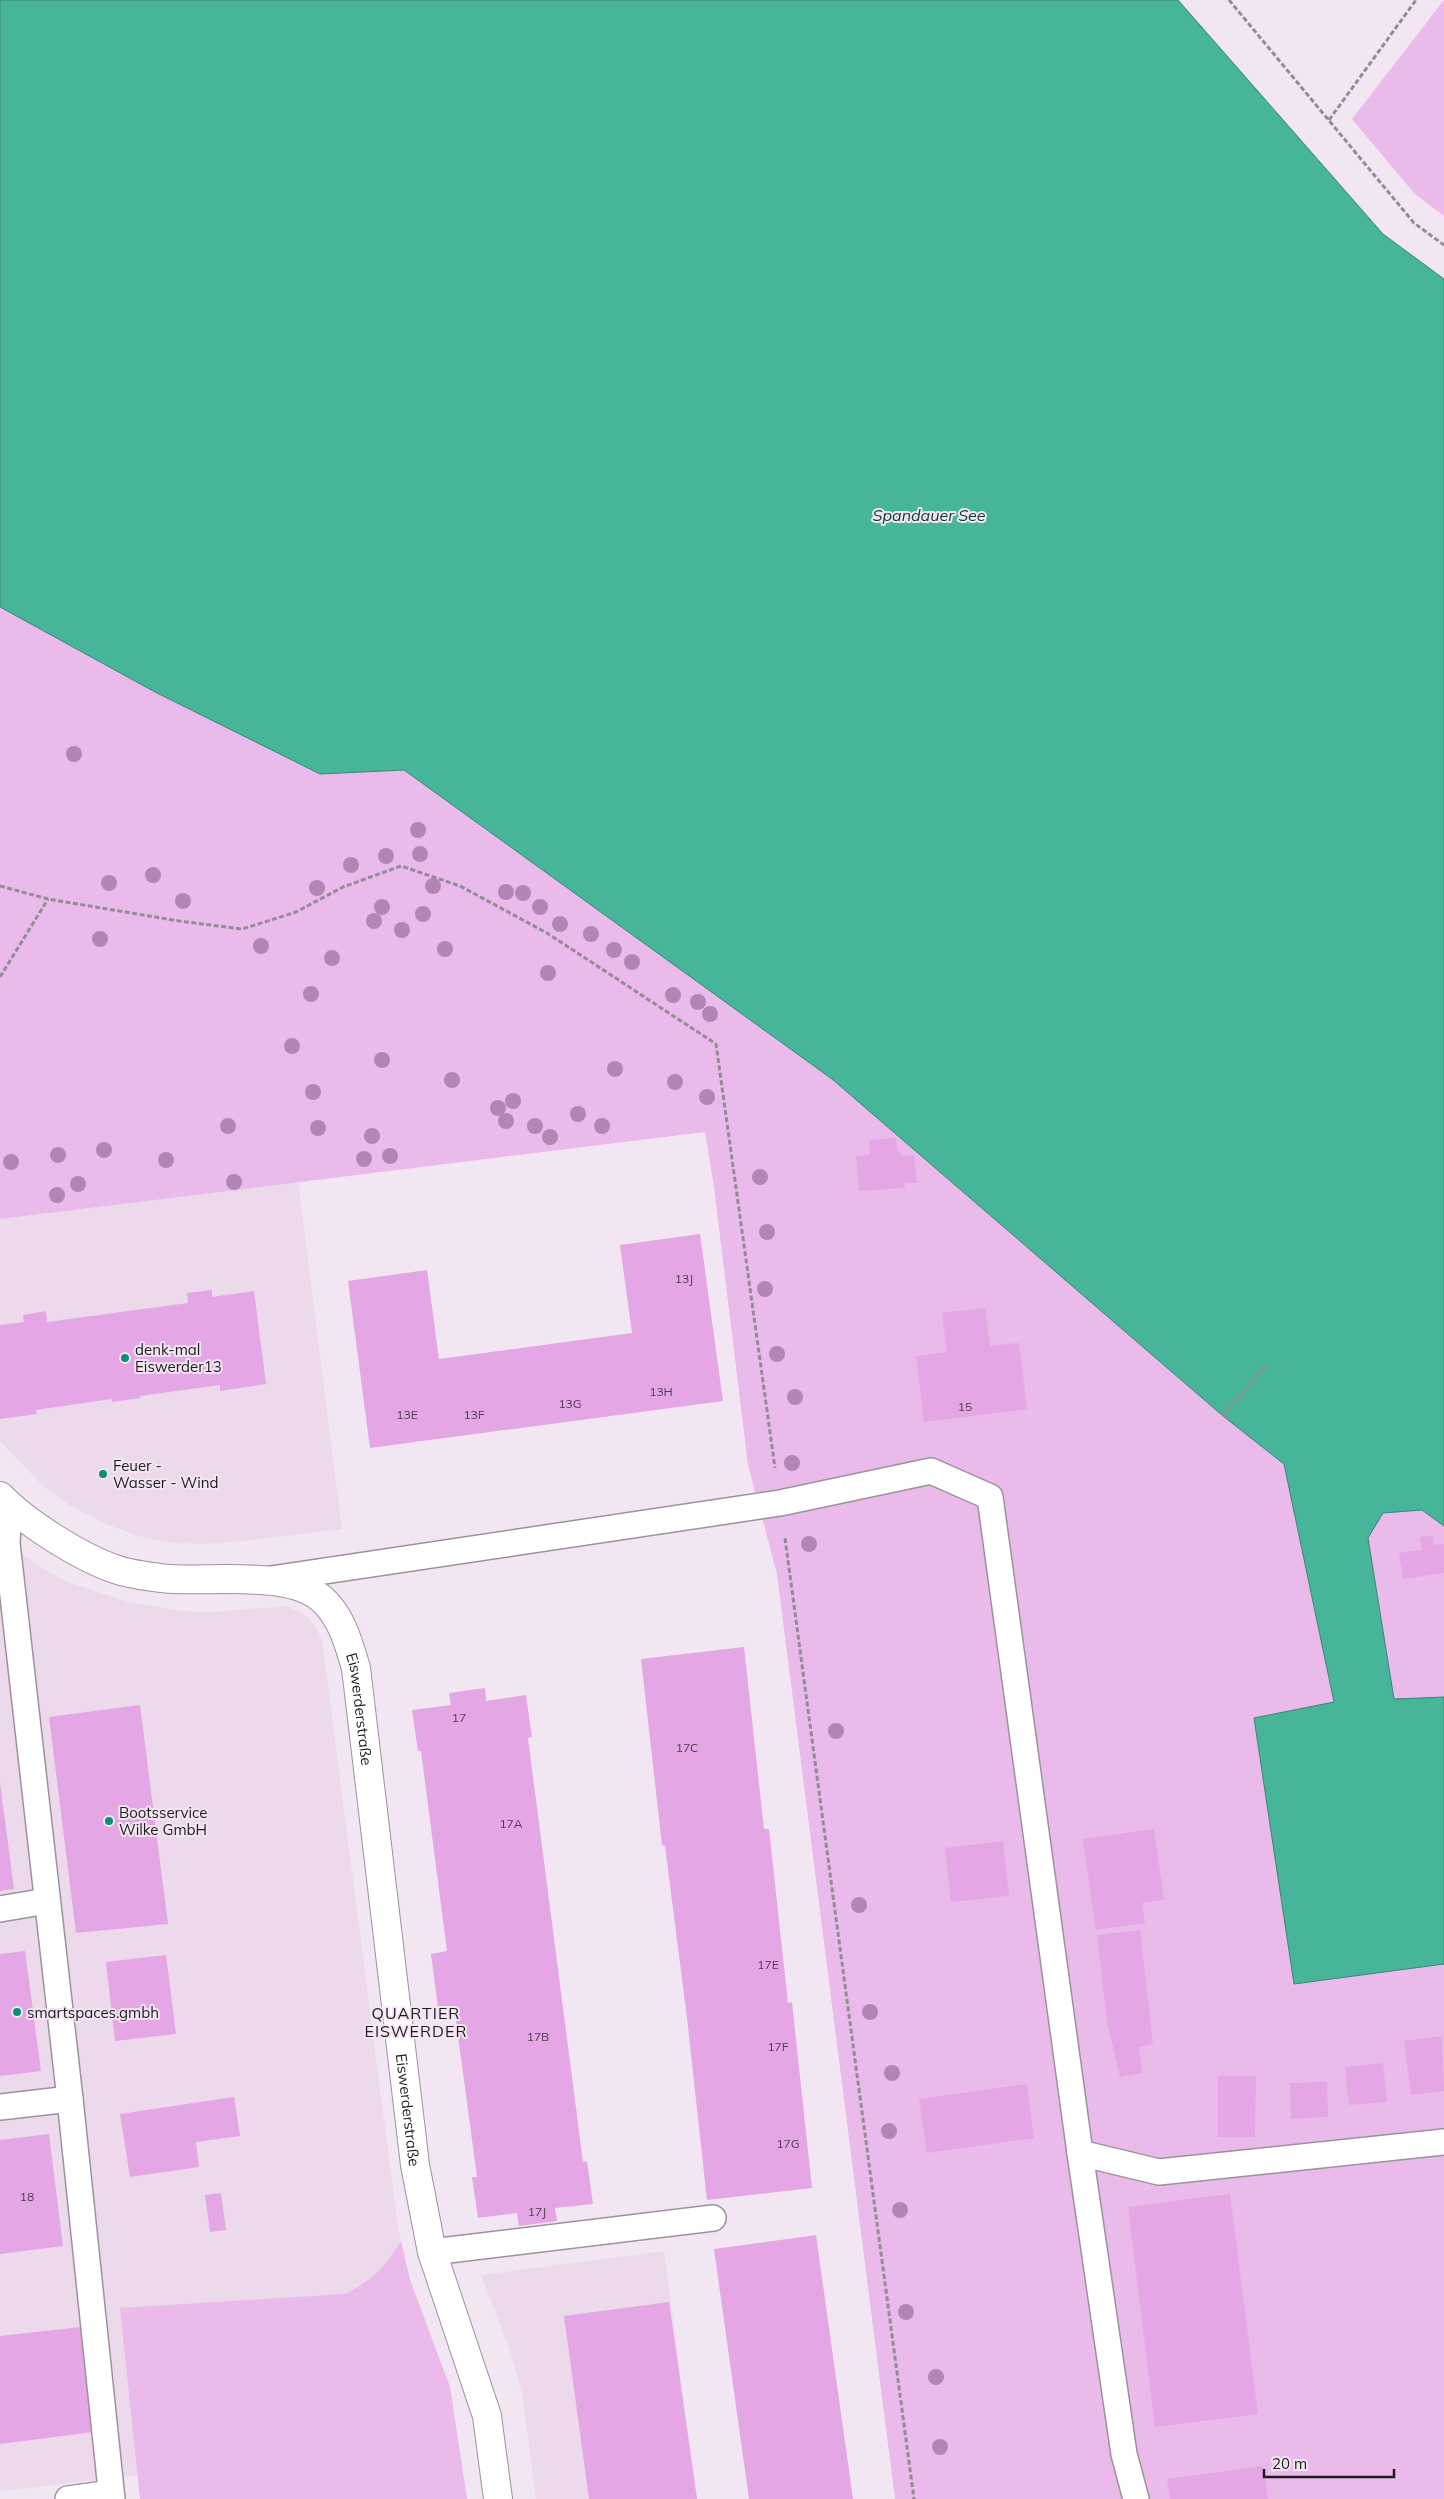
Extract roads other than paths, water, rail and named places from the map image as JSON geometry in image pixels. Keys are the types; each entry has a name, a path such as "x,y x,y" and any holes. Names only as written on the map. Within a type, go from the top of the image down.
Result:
{"street":[{"name":"Eiswerderstraße","path":"5,1501 60,1542 115,1570 160,1578 268,1579 302,1588 326,1602 345,1631 356,1668 415,2166 432,2252 487,2416 498,2499"}],"lane":[{"name":"Eiswerderstraße","path":"268,1579 780,1503 931,1471 990,1497 1080,2153"},
{"path":"5,1501 7,1543 70,2098 112,2496 68,2499"},
{"path":"0,1908 47,1901"},
{"path":"0,2107 70,2098"},
{"path":"1136,2499 1124,2454 1080,2153 1158,2172 1444,2142"},
{"path":"432,2252 713,2218"}],"water":[{"name":"Spandauer See","path":"0,0 1178,0 1383,234 1444,279 1444,1526 1422,1510 1383,1513 1368,1538 1394,1699 1444,1697 1444,1964 1294,1984 1254,1718 1334,1702 1284,1464 1223,1416 832,1079 404,770 320,774 155,692 0,607"}],"place":[{"name":"denk-mal Eiswerder13","path":"125,1358"},
{"name":"Feuer - Wasser - Wind","path":"103,1474"},
{"name":"Bootsservice Wilke GmbH","path":"109,1821"},
{"name":"smartspaces.gmbh","path":"17,2012"}],"district":[{"name":"QUARTIER EISWERDER","path":"416,2022"}]}
